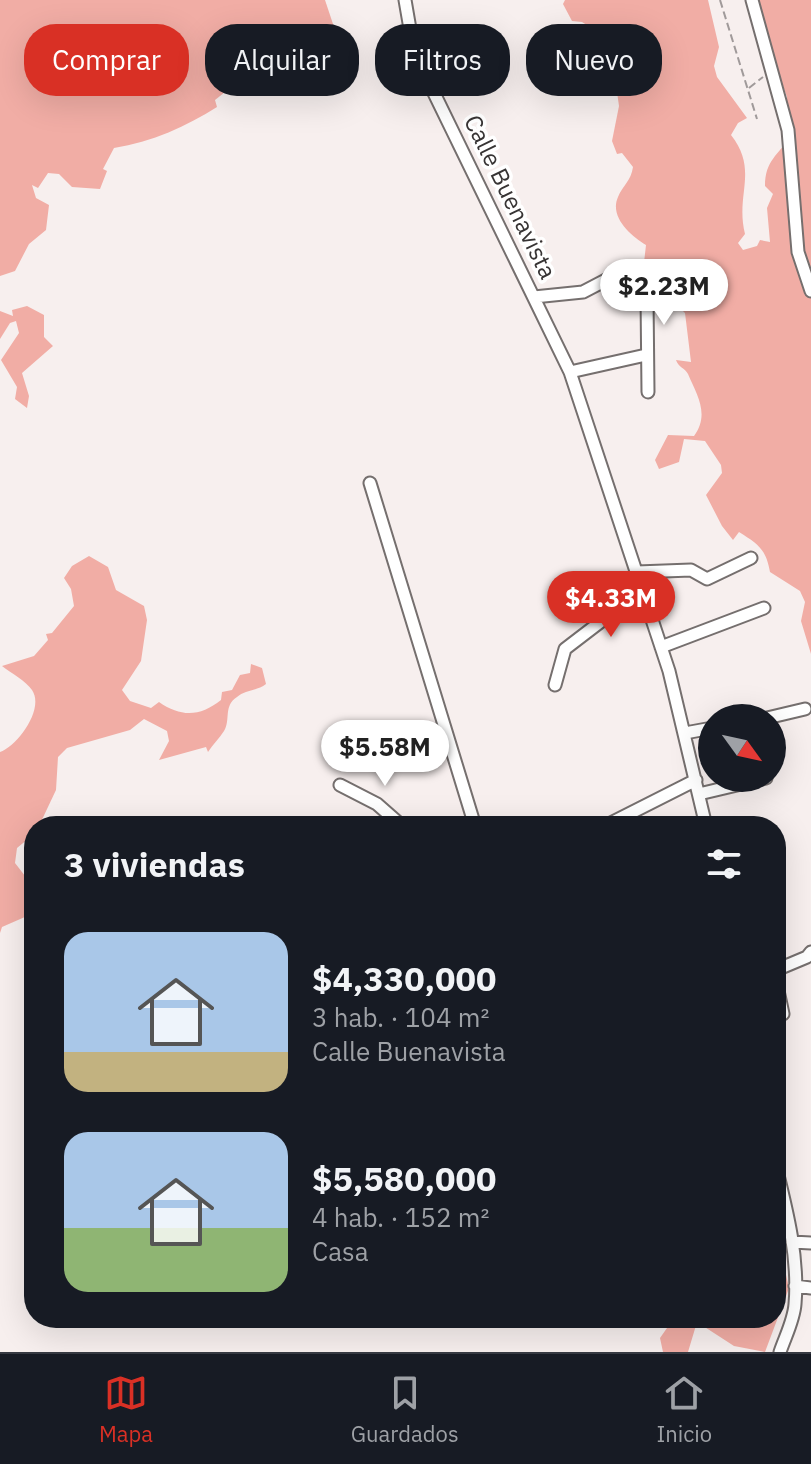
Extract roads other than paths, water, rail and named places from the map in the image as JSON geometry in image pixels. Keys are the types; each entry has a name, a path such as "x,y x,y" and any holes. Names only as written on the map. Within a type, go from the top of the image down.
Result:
{"street":[{"name":"Calle Buenavista","path":"405,0 414,52 570,372 661,647 704,816"},
{"path":"752,0 788,130 794,172 798,252 811,291"},
{"path":"534,297 583,292 629,268"},
{"path":"647,297 648,392"},
{"path":"570,372 646,355"},
{"path":"370,483 472,816"},
{"path":"555,685 565,649 612,613 637,572 691,570 707,579 751,558"},
{"path":"661,647 764,608"},
{"path":"786,714 805,709"},
{"path":"685,733 698,731"},
{"path":"625,816 696,780"},
{"path":"340,785 377,804 391,816"},
{"path":"699,794 707,792"},
{"path":"786,966 807,957 811,952"},
{"path":"780,1352 795,1306 792,1242 786,1214"},
{"path":"792,1242 811,1243"},
{"path":"795,1286 811,1288"}]}
